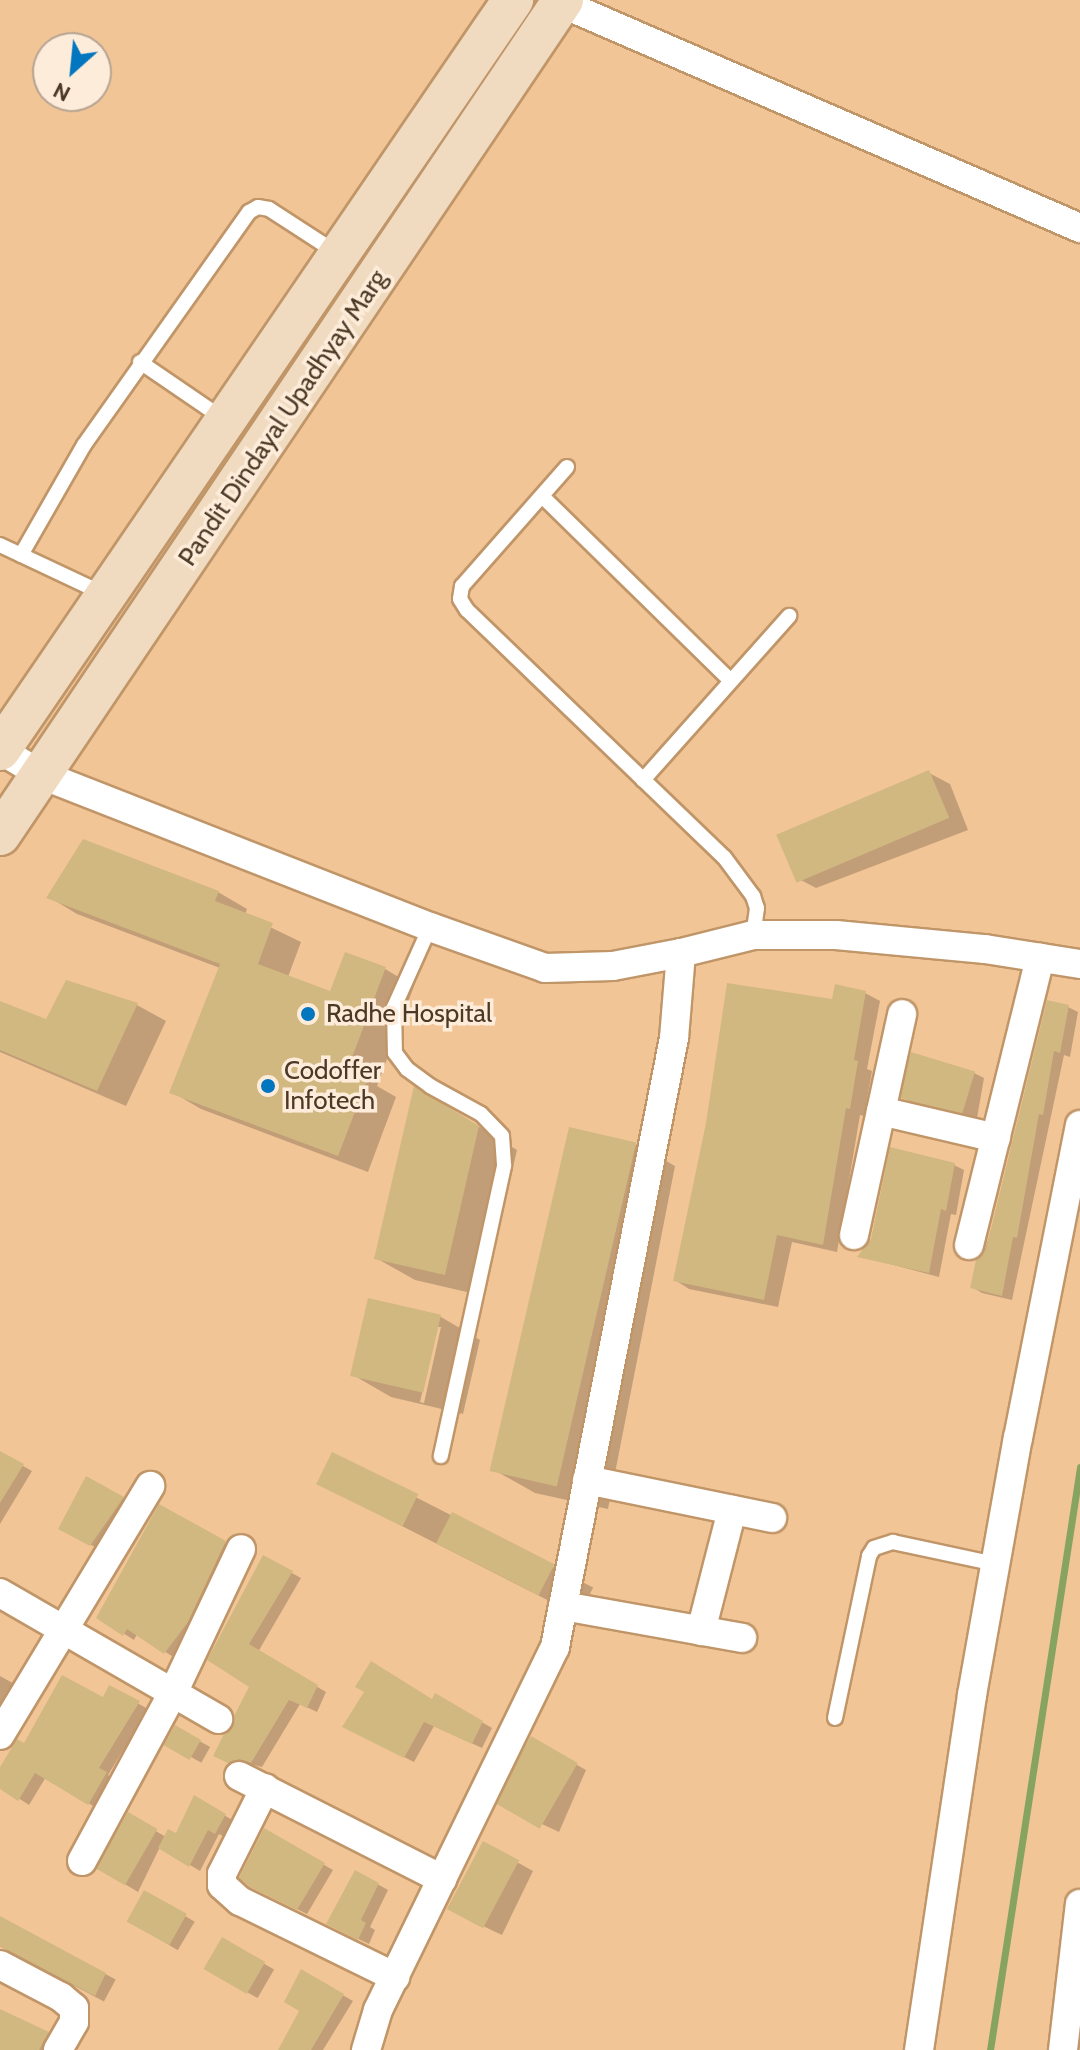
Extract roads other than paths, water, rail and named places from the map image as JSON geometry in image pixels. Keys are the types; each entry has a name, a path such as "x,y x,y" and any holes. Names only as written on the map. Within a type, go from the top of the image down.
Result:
{"street":[{"name":"Pandit Dindayal Upadhyay Marg","path":"0,750 513,0"},
{"name":"Pandit Dindayal Upadhyay Marg","path":"0,835 560,1"},
{"path":"560,1 1080,228"},
{"path":"0,750 42,775 430,927 545,968 613,966 753,935 836,935 1080,964"},
{"path":"366,2050 378,2010 555,1647 672,1053 681,953"},
{"path":"969,1245 1040,958"},
{"path":"854,1235 902,1014"},
{"path":"881,1111 996,1138"},
{"path":"919,2050 972,1695 1080,1125"},
{"path":"587,1480 772,1518"},
{"path":"0,1735 150,1486"},
{"path":"701,1631 732,1510"},
{"path":"82,1861 173,1693 241,1549"},
{"path":"0,1593 218,1719"},
{"path":"563,1606 742,1638"},
{"path":"239,1776 442,1879"},
{"path":"265,1788 222,1874 222,1885 240,1901 395,1977"},
{"path":"1063,2050 1080,1904"},
{"path":"0,1965 61,1997 74,2008 74,2022 58,2050"}],"lane":[{"path":"21,555 60,484 140,362 249,212 258,207 269,209 340,255"},
{"path":"140,362 226,420"},
{"path":"567,467 462,586 460,599 467,610 724,857 753,896 757,908 753,935"},
{"path":"542,496 731,681"},
{"path":"0,545 106,595"},
{"path":"643,780 789,616"},
{"path":"430,927 394,1007 395,1053 407,1069 430,1086 481,1114 502,1136 504,1166 441,1456"},
{"path":"835,1718 869,1556 874,1548 893,1542 996,1564"}],"waterway":[{"path":"990,2050 1080,1467"}],"place":[{"name":"Radhe Hospital","path":"308,1014"},
{"name":"Codoffer Infotech","path":"268,1086"}]}
